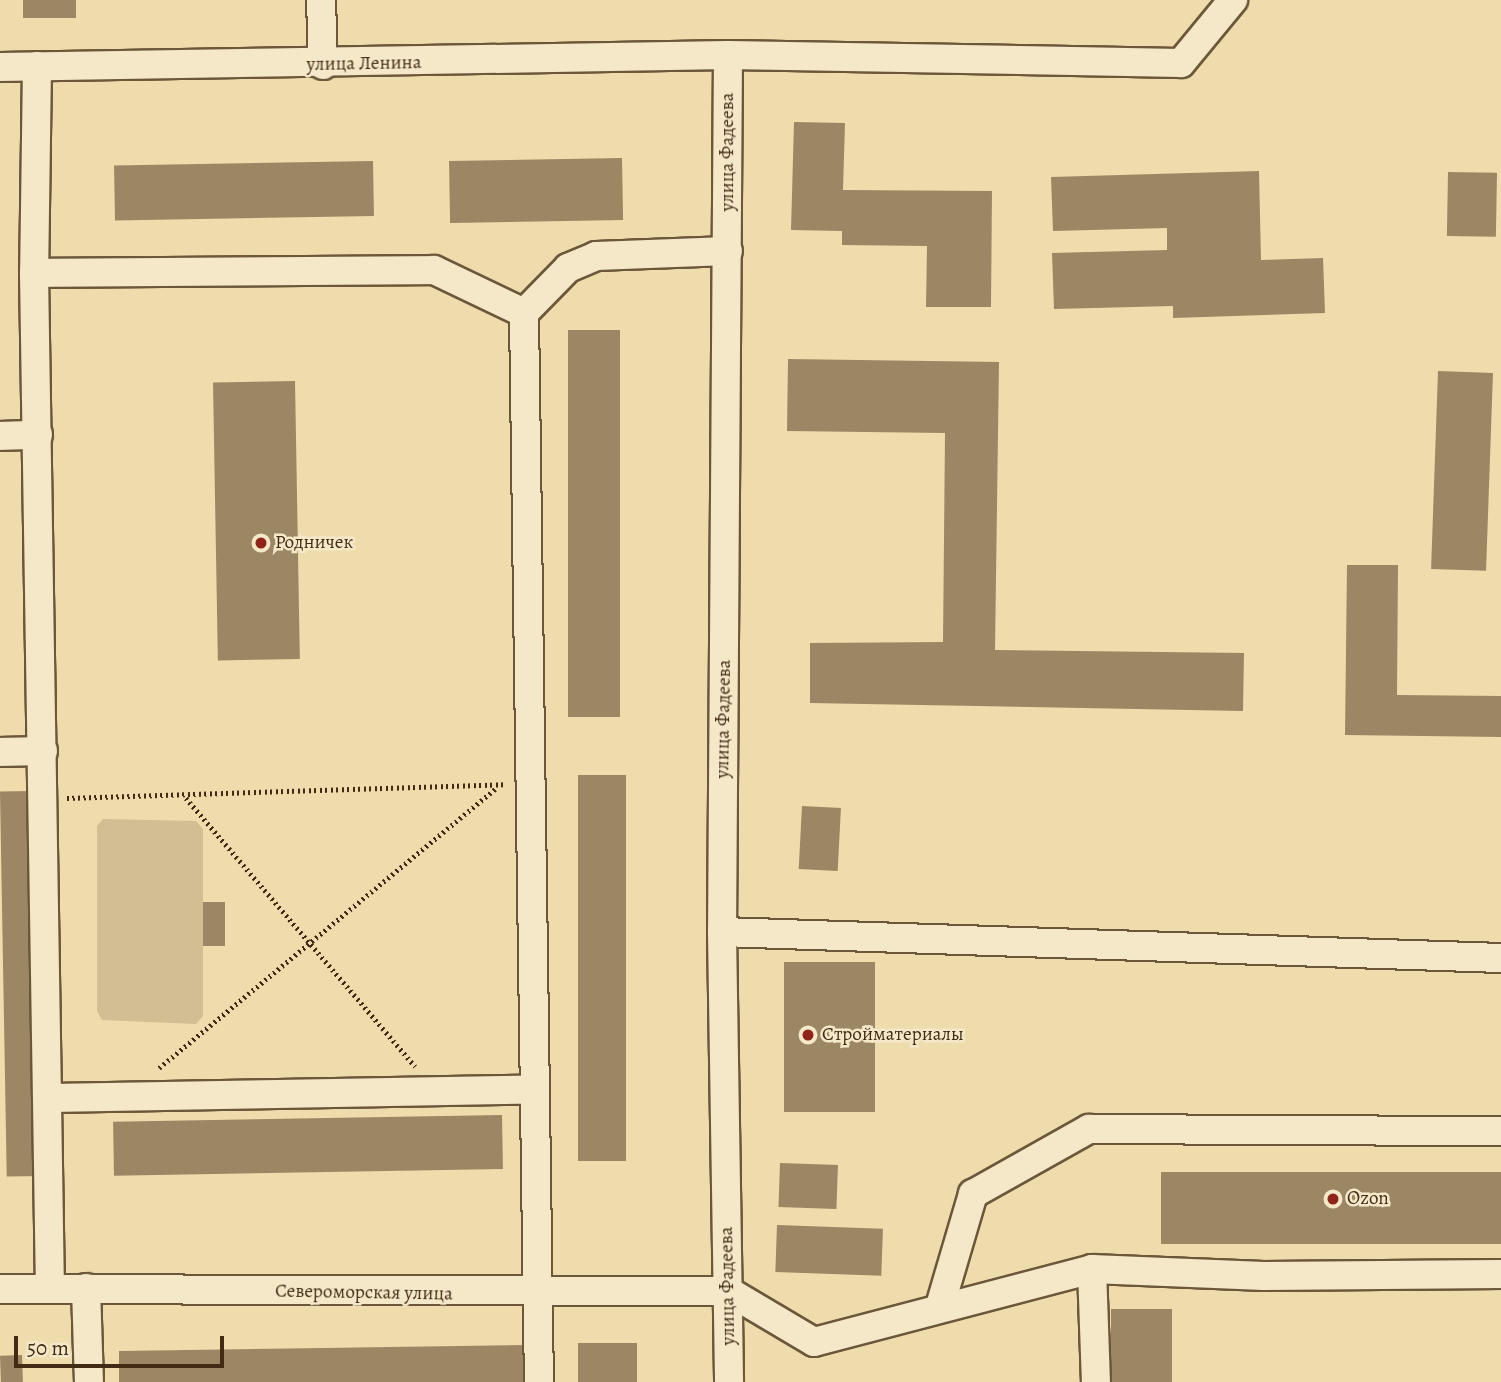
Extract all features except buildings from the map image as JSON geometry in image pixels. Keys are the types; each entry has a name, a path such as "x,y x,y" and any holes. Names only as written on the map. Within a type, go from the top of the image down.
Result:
{"street":[{"path":"321,0 323,65"},
{"name":"улица Ленина","path":"0,67 323,65 728,55 1181,63 1233,0"},
{"name":"улица Фадеева","path":"728,55 722,932 729,1382"},
{"path":"37,66 34,273 51,1098 50,1289"},
{"path":"539,1382 532,1090 531,778 524,313 568,268 596,256 728,251"},
{"path":"34,273 434,270 524,313"},
{"path":"0,436 38,435"},
{"path":"0,752 43,751"},
{"path":"722,932 1501,958"},
{"path":"51,1098 532,1090"},
{"path":"940,1306 973,1194 1089,1129 1501,1131"},
{"path":"728,1291 814,1342 940,1306 1092,1269 1264,1276 1501,1274"},
{"path":"1092,1269 1096,1382"},
{"path":"86,1288 89,1382"},
{"name":"Североморская улица","path":"0,1289 537,1294 728,1291"}],"path":[{"path":"45,798 186,797 497,787 531,778"},
{"path":"125,1097 497,787"},
{"path":"186,797 436,1092"}],"shaded area":[{"path":"103,819 196,821 203,829 203,1016 196,1024 102,1020 97,1011 97,826"}],"place":[{"name":"Родничек","path":"261,543"},
{"name":"Стройматериалы","path":"808,1035"},
{"name":"Ozon","path":"1333,1199"}]}
